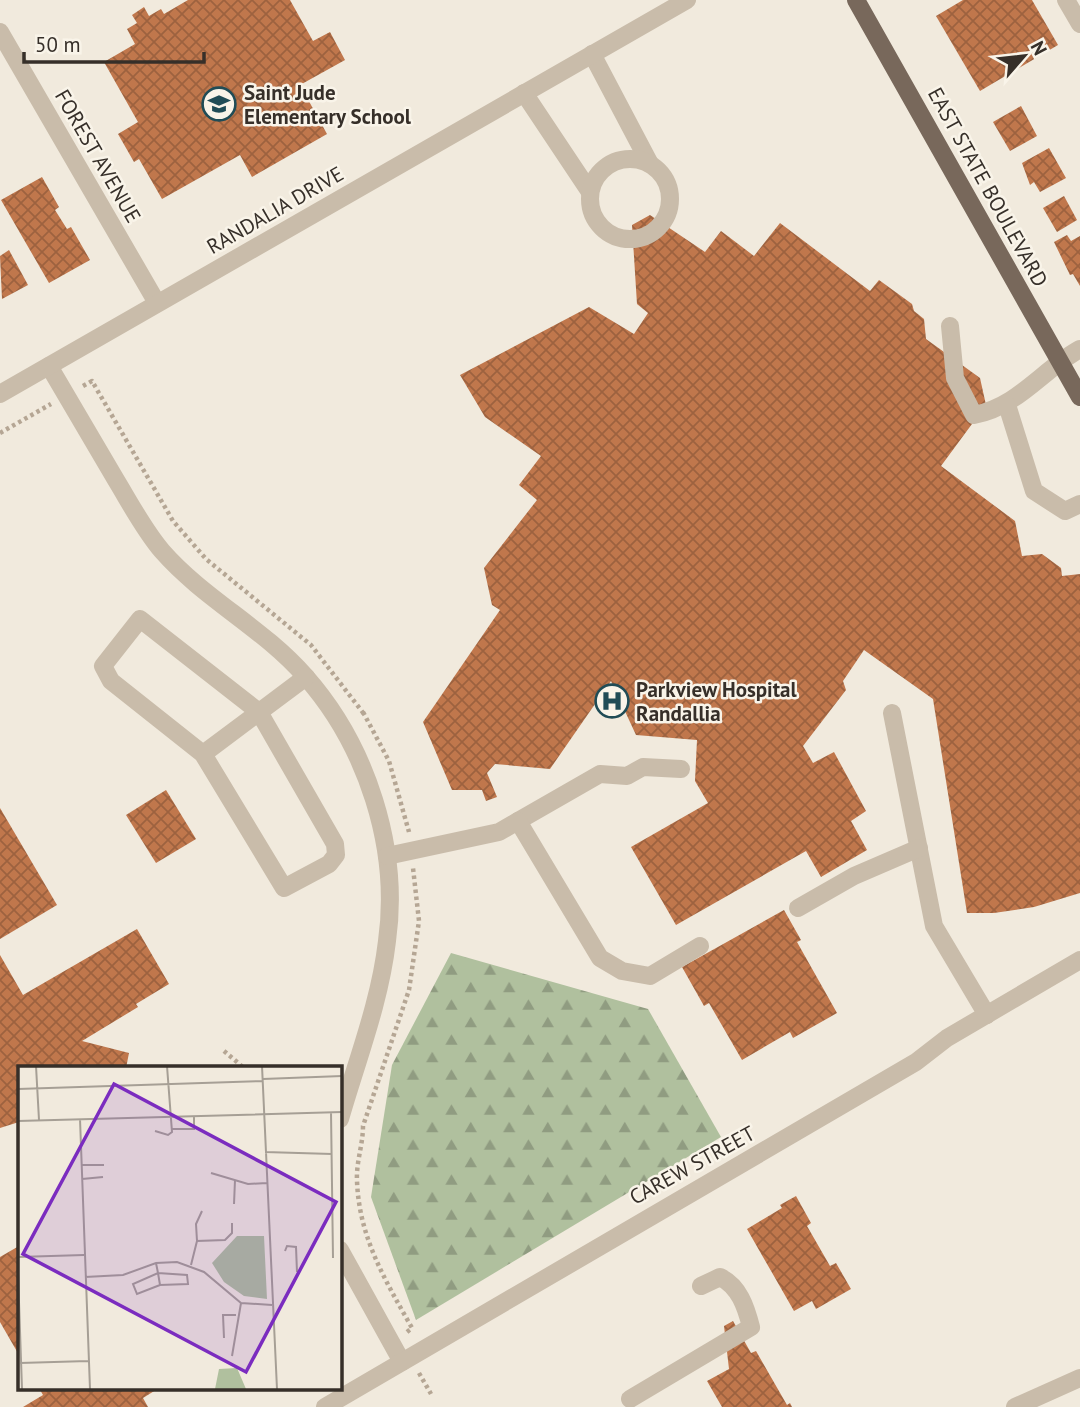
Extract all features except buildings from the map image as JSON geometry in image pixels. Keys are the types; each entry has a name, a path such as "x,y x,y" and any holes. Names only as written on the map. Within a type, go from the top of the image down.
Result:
{"main road":[{"name":"EAST STATE BOULEVARD","path":"856,0 1080,397"}],"street":[{"name":"RANDALIA DRIVE","path":"0,394 687,0"},
{"path":"1066,0 1080,24"},
{"name":"FOREST AVENUE","path":"0,32 157,303"},
{"path":"524,93 590,192 594,217 601,227 623,238 648,235 657,228 669,206 666,182 650,164 592,54"},
{"path":"590,192 594,182 608,165 628,159 650,164"},
{"path":"950,326 955,378 974,415 995,411 1033,387 1059,360 1080,349"},
{"path":"49,366 160,548 192,583 268,642 306,677 337,721 367,780 387,856 388,938 381,981 341,1116"},
{"path":"1007,405 1034,491 1065,511 1080,504"},
{"path":"140,619 259,712 335,844 336,855 329,864 284,888 203,754 111,681 103,666 140,619"},
{"path":"203,754 306,677"},
{"path":"892,713 934,926 987,1015"},
{"path":"387,856 499,832 600,774 627,776 643,767 681,769"},
{"path":"518,821 600,958 622,971 650,976 700,946"},
{"path":"798,908 854,876 919,848"},
{"name":"CAREW STREET","path":"325,1407 916,1062 987,1015 1080,960"},
{"path":"341,1252 406,1359"},
{"path":"630,1399 751,1327 747,1310 732,1283 720,1277 701,1286"},
{"path":"1015,1407 1080,1378"}],"path":[{"path":"0,433 92,381 173,521 206,559 311,645 342,683 382,745 408,830 419,921 409,990 363,1126 363,1139 356,1162 359,1206 375,1262 412,1328 400,1336 406,1359 431,1394"},
{"path":"224,1051 242,1066"}],"green space":[{"path":"451,953 648,1009 721,1137 416,1320 371,1197 392,1065"}],"place":[{"name":"Saint Jude Elementary School","path":"219,104"},
{"name":"Parkview Hospital Randallia","path":"612,701"}]}
